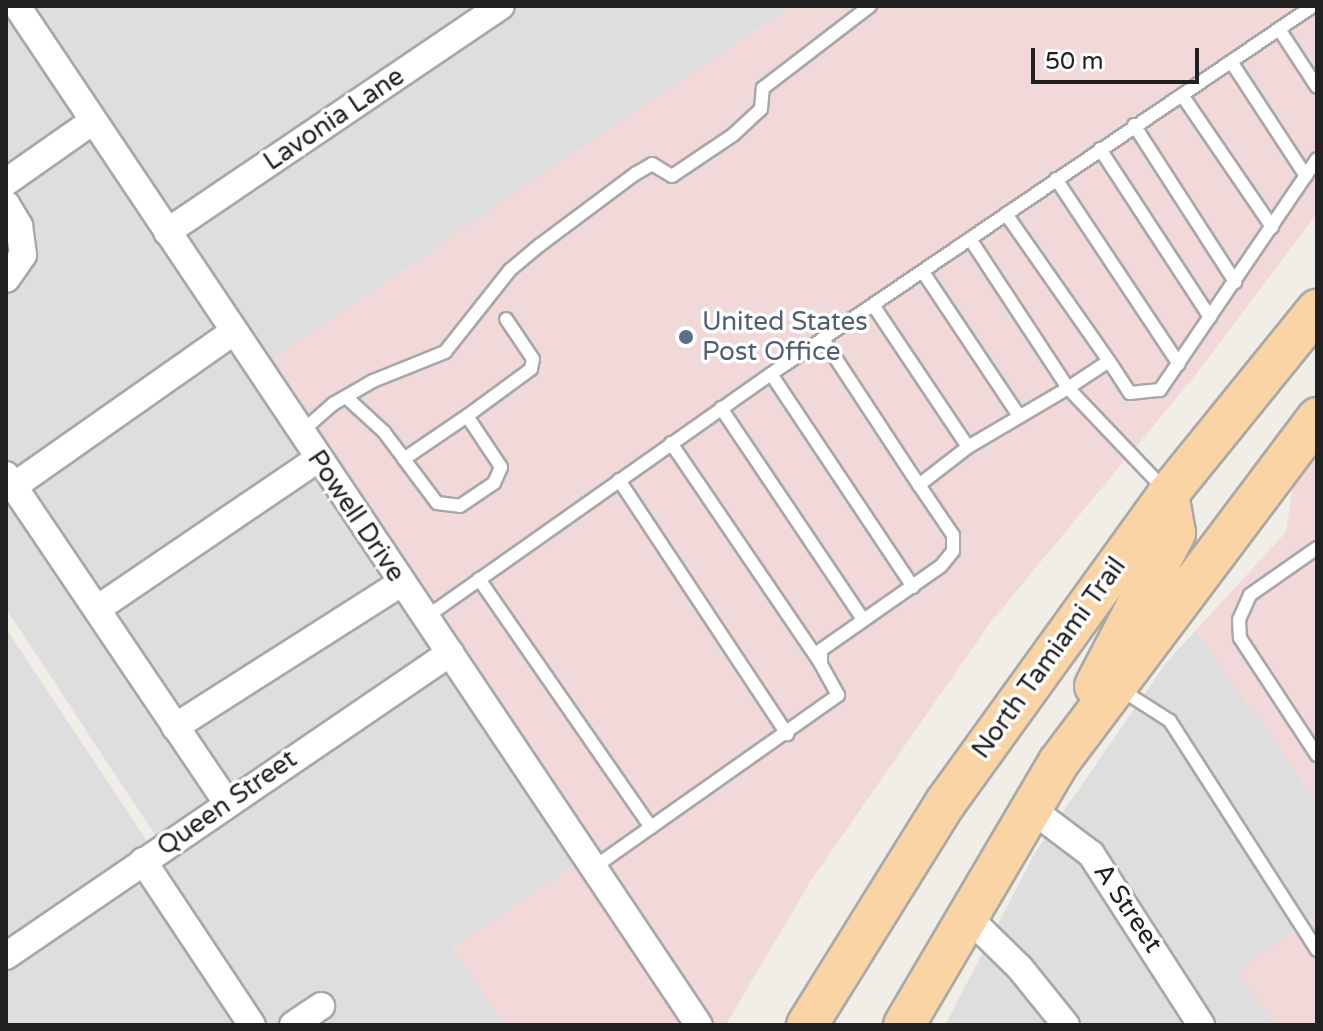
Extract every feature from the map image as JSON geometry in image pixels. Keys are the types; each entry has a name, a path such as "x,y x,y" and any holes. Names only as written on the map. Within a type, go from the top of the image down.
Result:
{"main road":[{"name":"North Tamiami Trail","path":"807,1025 946,802 1168,494 1317,310"},
{"path":"1059,762 1317,418"},
{"path":"912,1021 1034,811 1130,612 1175,533 1168,494"}],"street":[{"name":"Powell Drive","path":"17,6 699,1025"},
{"name":"Lavonia Lane","path":"167,232 501,6"},
{"path":"6,182 93,121"},
{"path":"6,204 19,226 23,255 6,279"},
{"path":"227,803 10,480 233,332"},
{"path":"97,609 318,459"},
{"path":"175,727 401,583"},
{"name":"Queen Street","path":"6,956 450,653"},
{"name":"A Street","path":"1034,811 1091,854 1189,1022"},
{"path":"143,861 252,1025"},
{"path":"970,919 1020,968 1066,1025"},
{"path":"293,1025 321,1006"}],"lane":[{"path":"300,433 346,397 445,352 510,270 540,245 652,164 672,176 733,135 761,109 763,88 870,6"},
{"path":"425,618 721,408 1313,6"},
{"path":"1279,29 1317,87"},
{"path":"1232,63 1306,176"},
{"path":"1182,95 1272,227"},
{"path":"1134,125 1235,282"},
{"path":"1100,149 1210,317"},
{"path":"1006,214 1130,393 1160,390 1317,159"},
{"path":"1056,179 1179,364"},
{"path":"970,239 1068,388 1168,494"},
{"path":"923,272 1019,416"},
{"path":"873,305 968,447"},
{"path":"404,459 531,369 533,359 506,319"},
{"path":"821,664 821,650 913,587 953,551 953,535 823,339"},
{"path":"919,485 968,447 1109,361"},
{"path":"771,374 913,587"},
{"path":"346,397 404,459 437,503 448,508 460,506 494,483 501,467 467,416"},
{"path":"721,408 863,619"},
{"path":"593,868 787,734 838,695 821,664 671,443"},
{"path":"619,480 787,734"},
{"path":"1317,548 1250,595 1239,620 1240,638 1317,755"},
{"path":"479,579 651,827"},
{"path":"1117,687 1170,721 1313,938 1317,950"}],"shaded area":[{"path":"6,6 450,653 163,847 6,609"},
{"path":"30,6 790,6 268,362"},
{"path":"790,6 1317,6 1317,214 1193,378 990,623 810,882 726,1025 504,1025 452,948 583,858 268,362"},
{"path":"1317,439 1317,803 1196,630 1286,532 1296,465"},
{"path":"6,628 156,855 453,663 583,858 452,948 504,1025 6,1025"},
{"path":"1196,630 1317,803 1317,915 1239,971 1276,1025 945,1025 1036,851 1166,663"},
{"path":"1317,915 1317,1025 1276,1025 1238,971"}],"place":[{"name":"United States Post Office","path":"686,337"}]}
